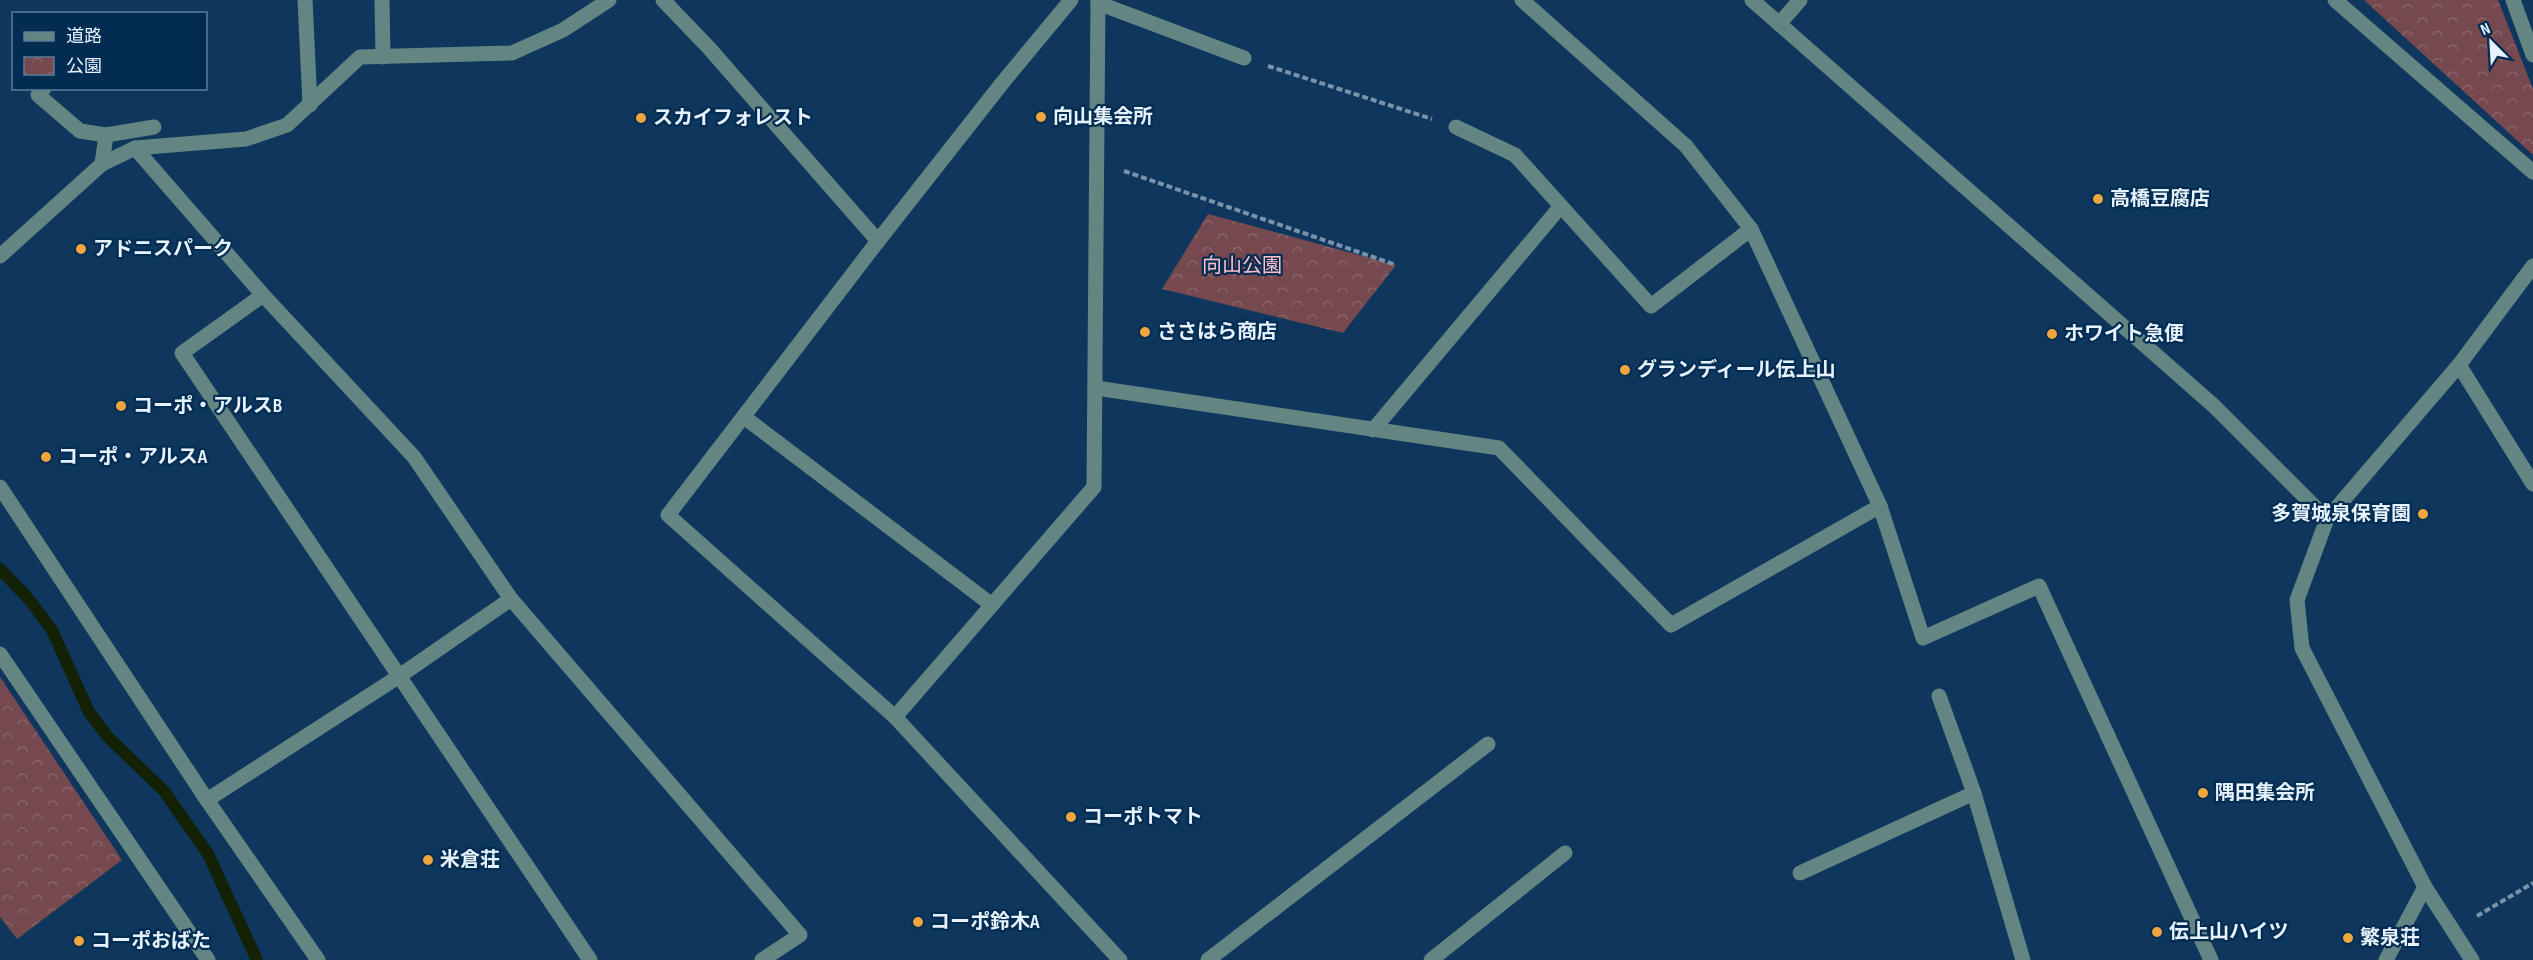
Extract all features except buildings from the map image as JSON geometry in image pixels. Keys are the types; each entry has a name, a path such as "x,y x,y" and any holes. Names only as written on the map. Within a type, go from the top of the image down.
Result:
{"street":[{"path":"305,0 310,105"},
{"path":"382,0 383,57"},
{"path":"0,256 102,164 135,148 246,139 287,125 360,57 512,53 563,30 609,0"},
{"path":"663,0 709,48 878,241"},
{"path":"1071,0 1003,82 878,241 668,515 895,717 1120,960"},
{"path":"1522,0 1686,146 1751,229 1880,506 1923,638 2039,586 2211,960"},
{"path":"1752,0 2214,406 2327,519"},
{"path":"1779,24 1800,0"},
{"path":"2335,0 2533,172"},
{"path":"2512,0 2533,55"},
{"path":"895,717 1094,487 1098,1 1244,58"},
{"path":"42,90 38,95 80,131 106,135 154,127"},
{"path":"1456,127 1515,155 1651,306 1751,229"},
{"path":"102,164 106,135"},
{"path":"135,148 262,295 414,457 511,599 800,935 762,960"},
{"path":"1373,430 1561,206"},
{"path":"2472,960 2425,887 2302,648 2296,600 2327,519 2459,365 2533,266"},
{"path":"262,295 182,353 590,960"},
{"path":"2459,365 2533,484"},
{"path":"1096,388 1499,448 1671,625 1880,506"},
{"path":"744,417 992,605"},
{"path":"0,487 207,800 318,960"},
{"path":"207,800 398,677 511,599"},
{"path":"0,654 208,960"},
{"path":"1939,696 1974,794 2023,960"},
{"path":"1208,960 1488,744"},
{"path":"1800,873 1974,794"},
{"path":"1431,960 1565,853"},
{"path":"2386,960 2425,887"}],"path":[{"path":"1244,58 1456,127"},
{"path":"1098,162 1396,265"},
{"path":"2453,931 2533,883"}],"green space":[{"path":"2364,0 2498,0 2533,89 2533,155"},
{"name":"向山公園","path":"1208,214 1396,265 1343,333 1162,289"},
{"path":"0,677 122,860 17,939 0,917"}],"waterway":[{"path":"0,569 28,598 52,630 89,712 108,737 164,791 208,854 257,960"}],"place":[{"name":"向山集会所","path":"1041,117"},
{"name":"スカイフォレスト","path":"641,118"},
{"name":"高橋豆腐店","path":"2098,199"},
{"name":"アドニスパーク","path":"81,249"},
{"name":"ささはら商店","path":"1145,332"},
{"name":"ホワイト急便","path":"2052,334"},
{"name":"グランディール伝上山","path":"1625,370"},
{"name":"コーポ・アルスB","path":"121,406"},
{"name":"コーポ・アルスA","path":"46,457"},
{"name":"多賀城泉保育園","path":"2423,514"},
{"name":"隅田集会所","path":"2203,793"},
{"name":"コーポトマト","path":"1071,817"},
{"name":"米倉荘","path":"428,860"},
{"name":"コーポ鈴木A","path":"918,922"},
{"name":"伝上山ハイツ","path":"2157,932"},
{"name":"繁泉荘","path":"2348,938"},
{"name":"コーポおばた","path":"79,941"}]}
